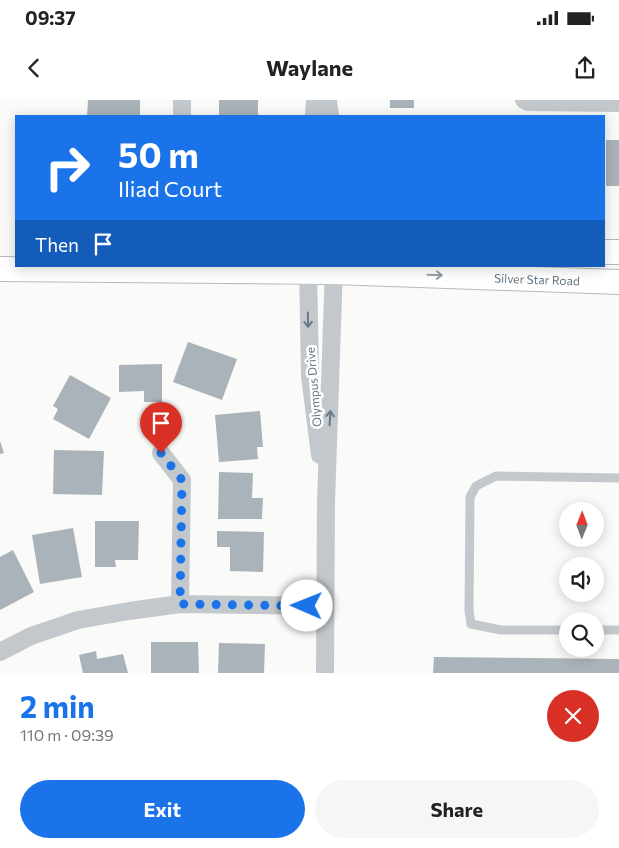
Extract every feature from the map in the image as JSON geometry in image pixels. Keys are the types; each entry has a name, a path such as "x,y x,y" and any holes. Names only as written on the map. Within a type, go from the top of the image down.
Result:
{"main road":[{"path":"605,252 619,252"},
{"name":"Silver Star Road","path":"334,269 368,267"},
{"name":"Silver Star Road","path":"0,269 334,269 612,280"}],"street":[{"path":"182,100 182,115"},
{"path":"314,115 315,100"},
{"path":"328,100 330,115"},
{"path":"524,100 528,102 619,103"},
{"name":"Olympus Drive","path":"308,269 310,376 326,502"},
{"name":"Olympus Drive","path":"325,673 326,502 334,269"},
{"path":"161,453 182,480 180,604"},
{"path":"0,652 31,636 78,620 180,604 326,606"}],"lane":[{"path":"559,630 500,630 471,624 469,612 470,498 476,486 496,476 619,478"},
{"path":"604,630 619,630"}],"building":[{"path":"88,100 140,100 140,115 87,115"},
{"path":"219,100 258,100 258,115 219,115"},
{"path":"390,100 414,100 414,108 390,108"},
{"path":"606,140 619,140 619,186 606,186"},
{"path":"188,342 237,359 222,400 173,382"},
{"path":"162,364 162,402 144,402 144,391 119,392 119,365"},
{"path":"70,375 111,398 89,439 53,419 58,409 53,406"},
{"path":"260,411 263,447 257,447 258,459 219,462 215,415"},
{"path":"0,441 4,453 0,454"},
{"path":"54,450 104,451 102,495 53,494"},
{"path":"219,472 253,473 252,498 263,498 262,519 218,519"},
{"path":"95,521 139,521 138,560 115,560 116,567 95,567"},
{"path":"73,528 82,577 40,584 32,535"},
{"path":"217,531 264,532 263,572 230,571 230,547 217,547"},
{"path":"13,550 34,592 0,610 0,557"},
{"path":"151,642 198,642 199,673 151,673"},
{"path":"219,643 265,644 264,673 218,673"},
{"path":"96,651 97,659 123,654 128,673 83,673 79,655"},
{"path":"434,657 619,659 619,673 433,673"}],"route":[{"path":"161,453 182,480 180,604 307,606"}]}
